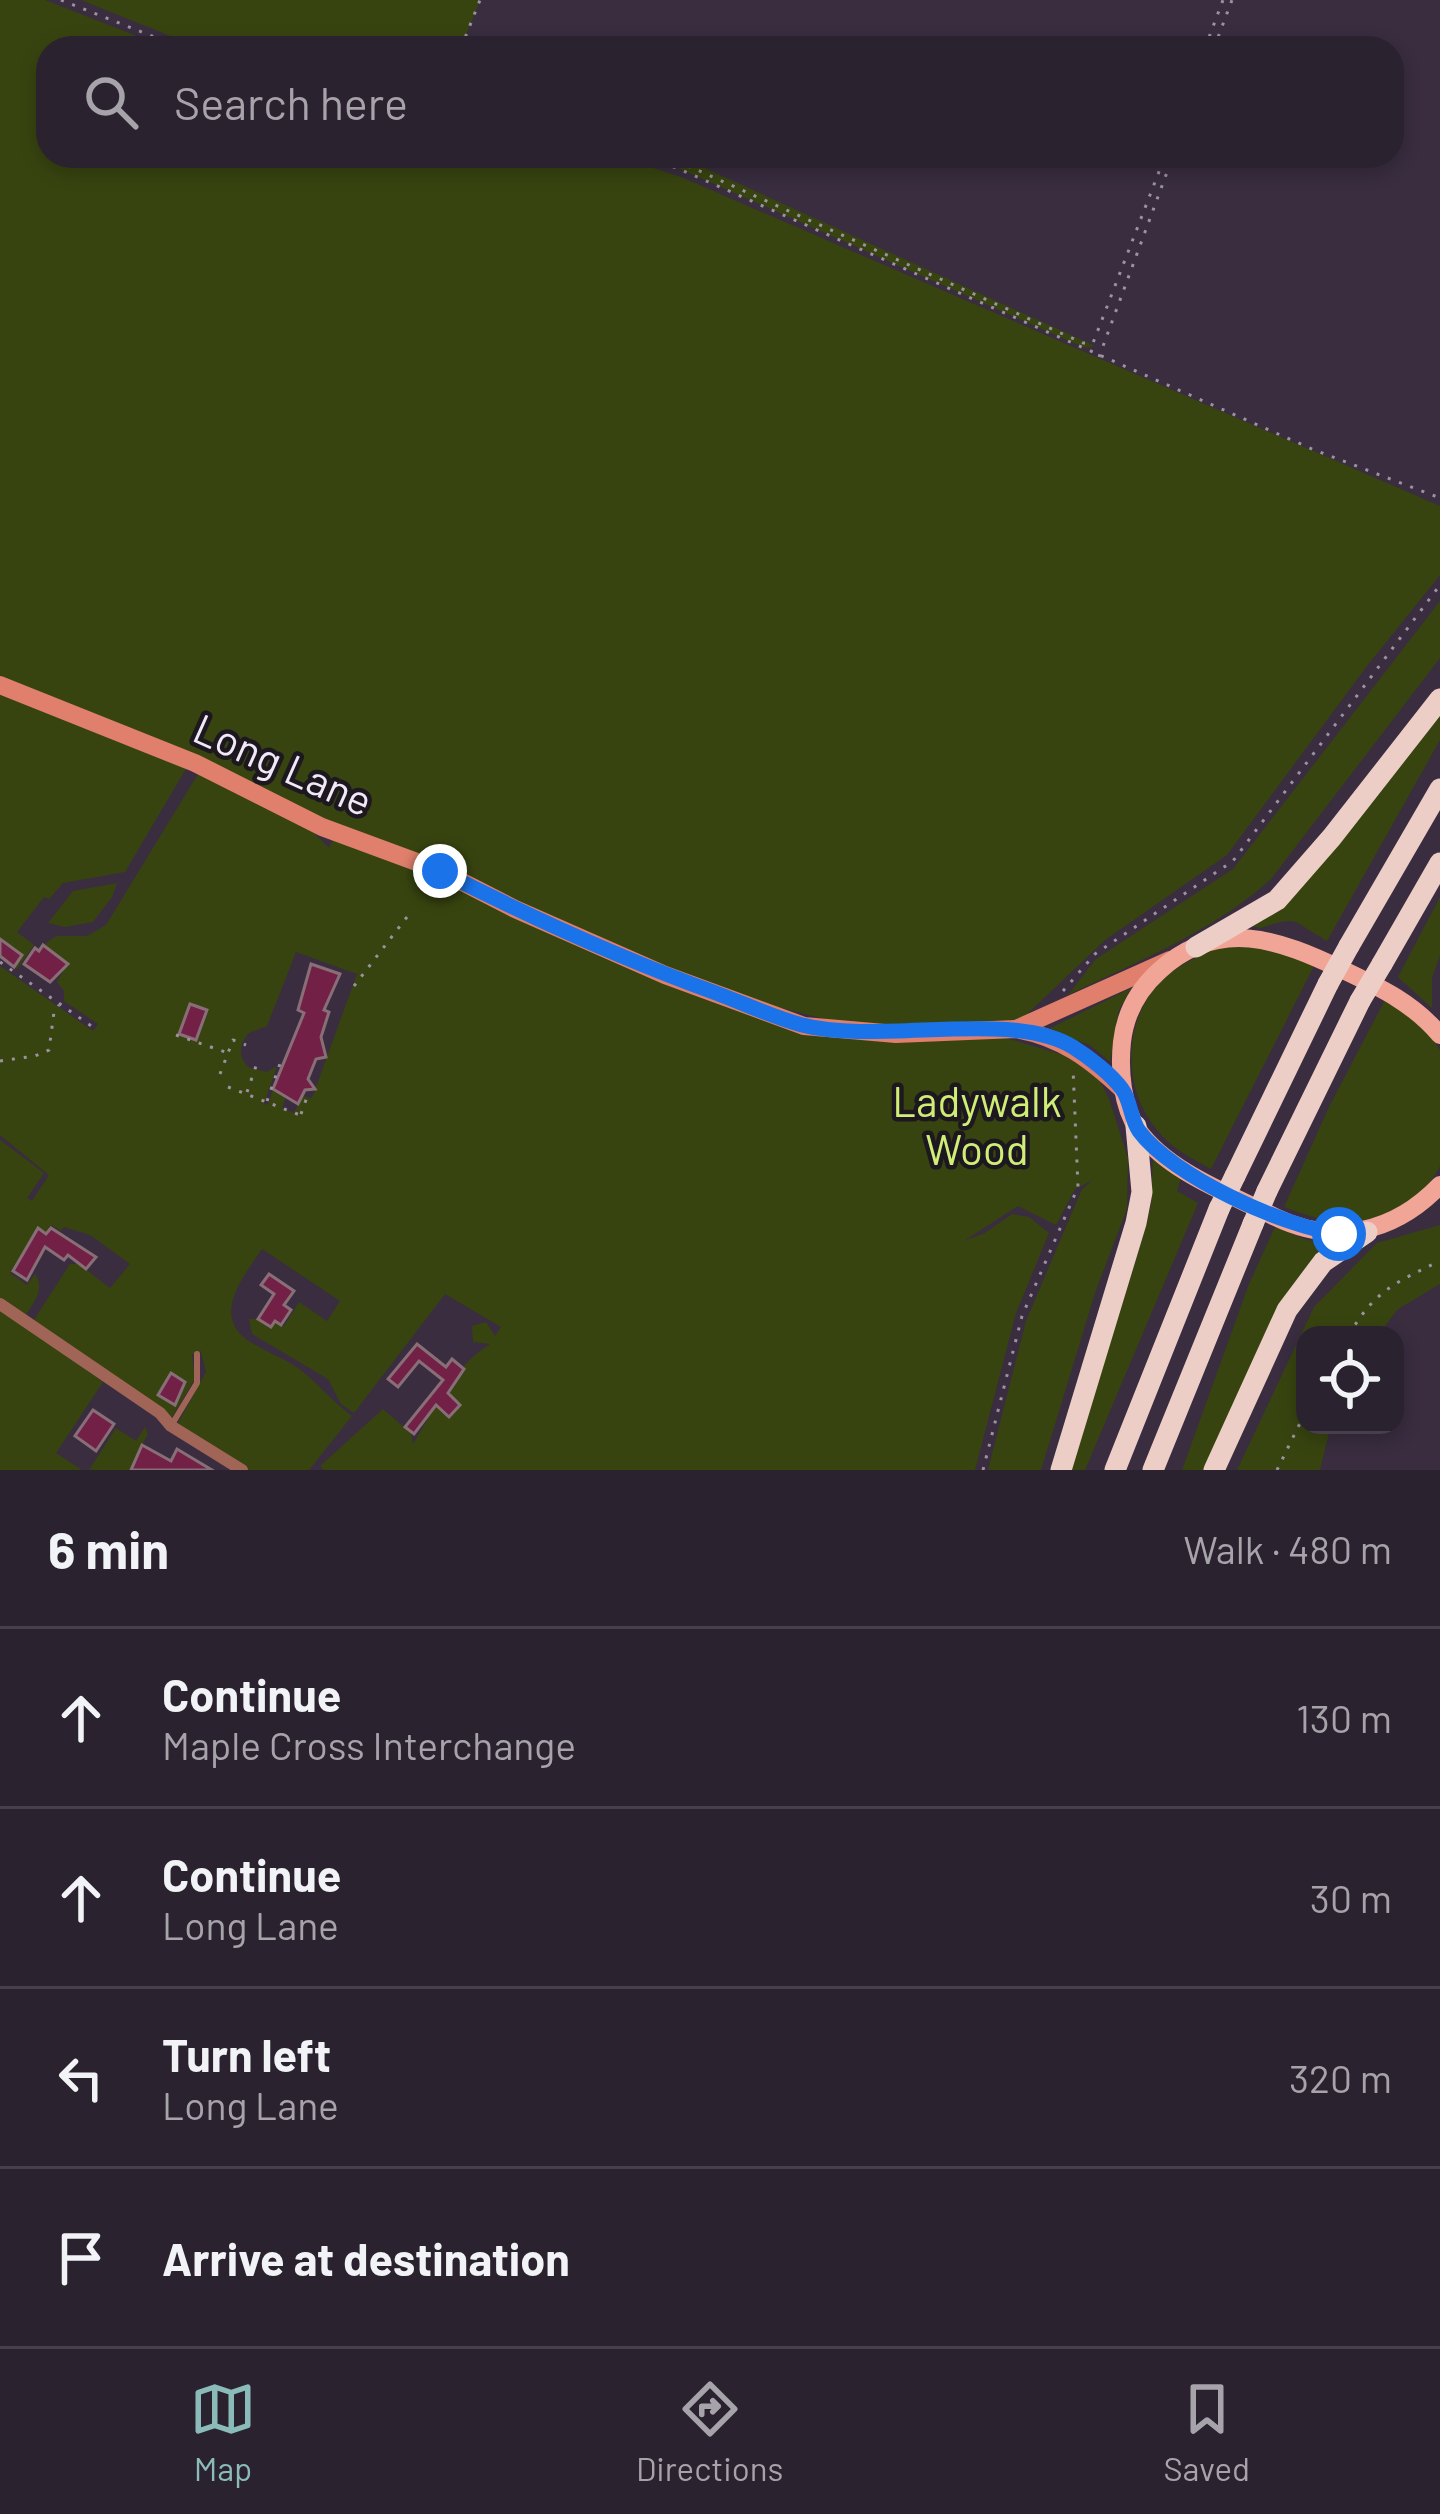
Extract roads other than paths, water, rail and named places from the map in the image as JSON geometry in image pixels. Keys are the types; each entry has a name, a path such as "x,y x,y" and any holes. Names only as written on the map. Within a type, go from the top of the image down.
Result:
{"highway":[{"path":"1196,946 1277,900 1440,699"},
{"path":"1115,1470 1234,1176 1328,984 1440,788"},
{"path":"1153,1470 1267,1191 1360,1001 1440,862"},
{"path":"1061,1470 1136,1223 1142,1192 1136,1126"},
{"path":"1214,1470 1287,1310 1323,1262 1367,1232"}],"main road":[{"path":"1440,1036 1420,1011 1395,995 1290,945 1263,938 1229,938 1196,946 1173,959 1140,992 1124,1025 1120,1061 1123,1090 1136,1126 1160,1152 1190,1173 1282,1220 1327,1233 1367,1232 1423,1203 1440,1186"},
{"path":"1400,1217 1440,1209"}],"street":[{"name":"Long Lane","path":"0,685 195,763 305,819 440,871 665,975 805,1026 896,1034 1016,1029 1072,1046 1123,1090"},
{"name":"Long Lane","path":"1016,1029 1173,959"},
{"path":"0,1304 171,1426 242,1470"}],"lane":[{"path":"171,1426 197,1383 197,1354"}],"park label":[{"name":"Ladywalk Wood","path":"977,1126"}]}
